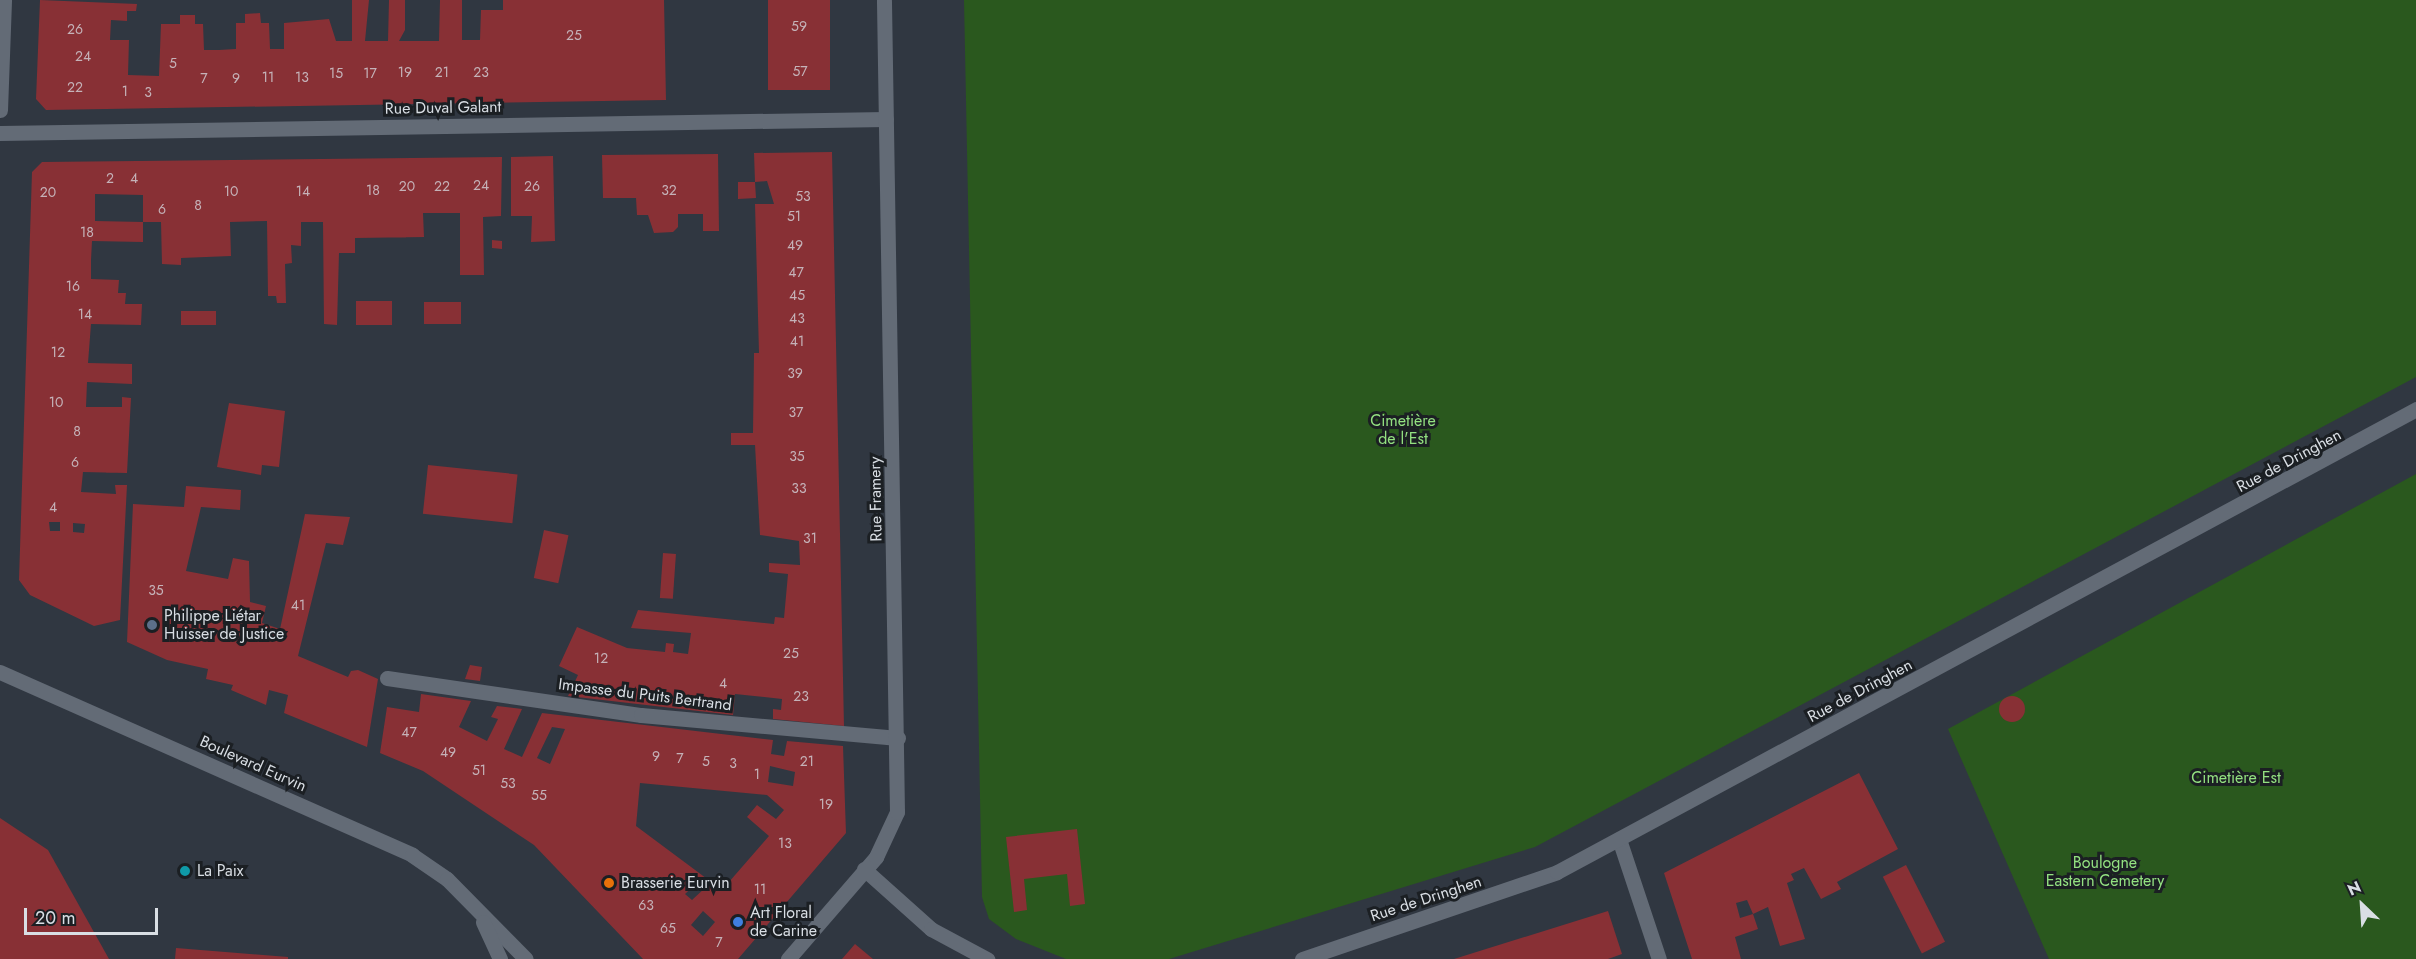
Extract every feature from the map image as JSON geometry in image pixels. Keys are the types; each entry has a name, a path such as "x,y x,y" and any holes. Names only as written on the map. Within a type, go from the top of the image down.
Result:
{"street":[{"path":"0,110 4,0"},
{"name":"Rue Framery","path":"788,959 884,846 897,812 898,738 884,0"},
{"name":"Rue Duval Galant","path":"0,134 886,119"},
{"name":"Rue de Dringhen","path":"1302,959 1526,884 1619,839 2360,443 2416,409"},
{"name":"Boulevard Eurvin","path":"0,672 397,848 431,866 526,959"},
{"name":"Impasse du Puits Bertrand","path":"387,678 641,715 898,738"},
{"path":"1619,839 1659,959"},
{"path":"864,869 931,929 987,959"},
{"name":"Boulevard Eurvin","path":"477,911 500,959"}],"green space":[{"name":"Cimetière de l'Est","path":"964,0 2416,0 2416,377 1535,847 1169,959 1066,959 1016,939 989,919 982,897"},
{"name":"Cimetière Est","path":"2416,474 2416,959 2049,959 1948,729"}],"building":[{"path":"40,0 137,4 136,11 127,11 127,21 111,20 110,40 129,40 128,75 159,76 161,24 180,24 180,15 195,15 195,24 203,24 204,50 219,50 236,49 236,23 245,23 245,14 260,13 261,23 269,23 270,49 284,49 284,23 329,19 336,41 352,41 352,0 369,0 365,41 388,41 389,0 405,0 405,30 399,41 439,41 440,0 462,0 462,40 480,40 481,10 503,10 503,0 664,0 666,100 46,110 36,99"},
{"path":"768,0 830,0 830,90 768,90"},
{"path":"832,152 844,726 773,719 773,709 781,710 782,699 735,694 733,715 568,696 578,675 559,666 577,627 627,648 665,652 666,643 674,644 673,652 688,654 691,633 631,628 638,610 774,624 775,617 784,618 788,574 769,572 769,563 800,565 799,541 760,535 755,445 731,445 731,433 753,433 754,353 759,353 755,204 774,204 767,181 755,182 754,153"},
{"path":"718,154 719,231 703,231 703,214 678,214 678,227 673,232 654,233 648,215 637,215 636,198 603,198 602,155"},
{"path":"553,156 555,241 531,242 532,216 511,216 511,157"},
{"path":"502,157 501,216 483,217 484,275 460,275 460,213 423,213 424,237 355,238 355,253 339,253 337,325 324,324 323,222 301,222 301,246 291,245 292,263 285,264 286,303 277,303 276,296 268,296 267,221 230,222 231,256 181,258 181,265 162,264 161,222 143,222 143,242 92,241 91,279 119,280 118,293 126,293 125,304 142,304 141,325 91,324 88,363 132,364 132,384 87,382 86,407 122,407 122,397 131,398 127,473 83,472 81,492 116,494 115,485 127,485 120,620 94,626 30,595 19,580 32,172 42,162","holes":["95,194 143,195 143,222 95,221","49,522 60,522 60,531 50,531","73,523 85,524 84,533 73,532"]},
{"path":"738,182 755,182 756,198 738,199"},
{"path":"492,240 502,241 502,249 492,248"},
{"path":"356,301 392,301 392,325 356,325"},
{"path":"424,302 461,302 461,324 424,324"},
{"path":"181,311 216,311 216,325 181,325"},
{"path":"229,403 285,411 279,467 262,465 261,475 217,467"},
{"path":"428,465 518,474 512,523 423,514"},
{"path":"186,486 241,490 240,510 201,507 186,571 228,579 233,558 249,561 250,602 266,606 262,623 280,629 305,514 350,517 343,545 326,543 298,656 348,677 351,671 358,670 378,679 367,747 284,713 288,695 269,690 266,705 231,690 233,685 206,679 208,669 167,660 127,642 133,504 184,507"},
{"path":"544,530 568,535 558,583 534,578"},
{"path":"663,553 676,554 673,599 660,598"},
{"path":"470,665 482,667 480,681 465,679"},
{"path":"421,694 471,701 459,727 487,741 498,719 491,717 497,706 522,709 504,749 522,757 542,713 773,740 771,754 784,756 787,741 843,746 846,833 738,959 643,959 534,845 423,771 380,753 387,707 419,712","holes":["552,727 565,729 550,764 537,758","770,766 795,772 793,786 768,782","640,783 767,795 784,810 776,819 757,805 747,817 769,836 722,890 636,826","699,881 706,887 692,900 685,894","703,911 715,922 703,936 691,925"]},
{"path":"2012,696 2021,700 2025,709 2021,718 2012,722 2003,718 1999,709 2003,700"},
{"path":"1859,773 1898,849 1837,882 1841,889 1821,899 1804,868 1791,874 1794,880 1787,883 1805,939 1780,946 1768,907 1753,914 1758,929 1735,937 1741,959 1692,959 1664,873","holes":["1747,900 1753,914 1740,918 1736,903"]},
{"path":"0,818 48,850 109,959 0,959"},
{"path":"1077,829 1085,904 1070,906 1067,874 1024,879 1027,910 1014,912 1006,837"},
{"path":"1906,865 1945,942 1922,953 1883,877"},
{"path":"1608,911 1622,954 1608,959 1454,959"},
{"path":"855,944 873,959 842,959"},
{"path":"176,948 288,957 288,959 175,959"}],"place":[{"name":"Philippe Liétar Huisser de Justice","path":"152,625"},
{"name":"La Paix","path":"185,871"},
{"name":"Brasserie Eurvin","path":"609,883"},
{"name":"Art Floral de Carine","path":"738,922"}],"park label":[{"name":"Boulogne Eastern Cemetery","path":"2105,872"}]}
